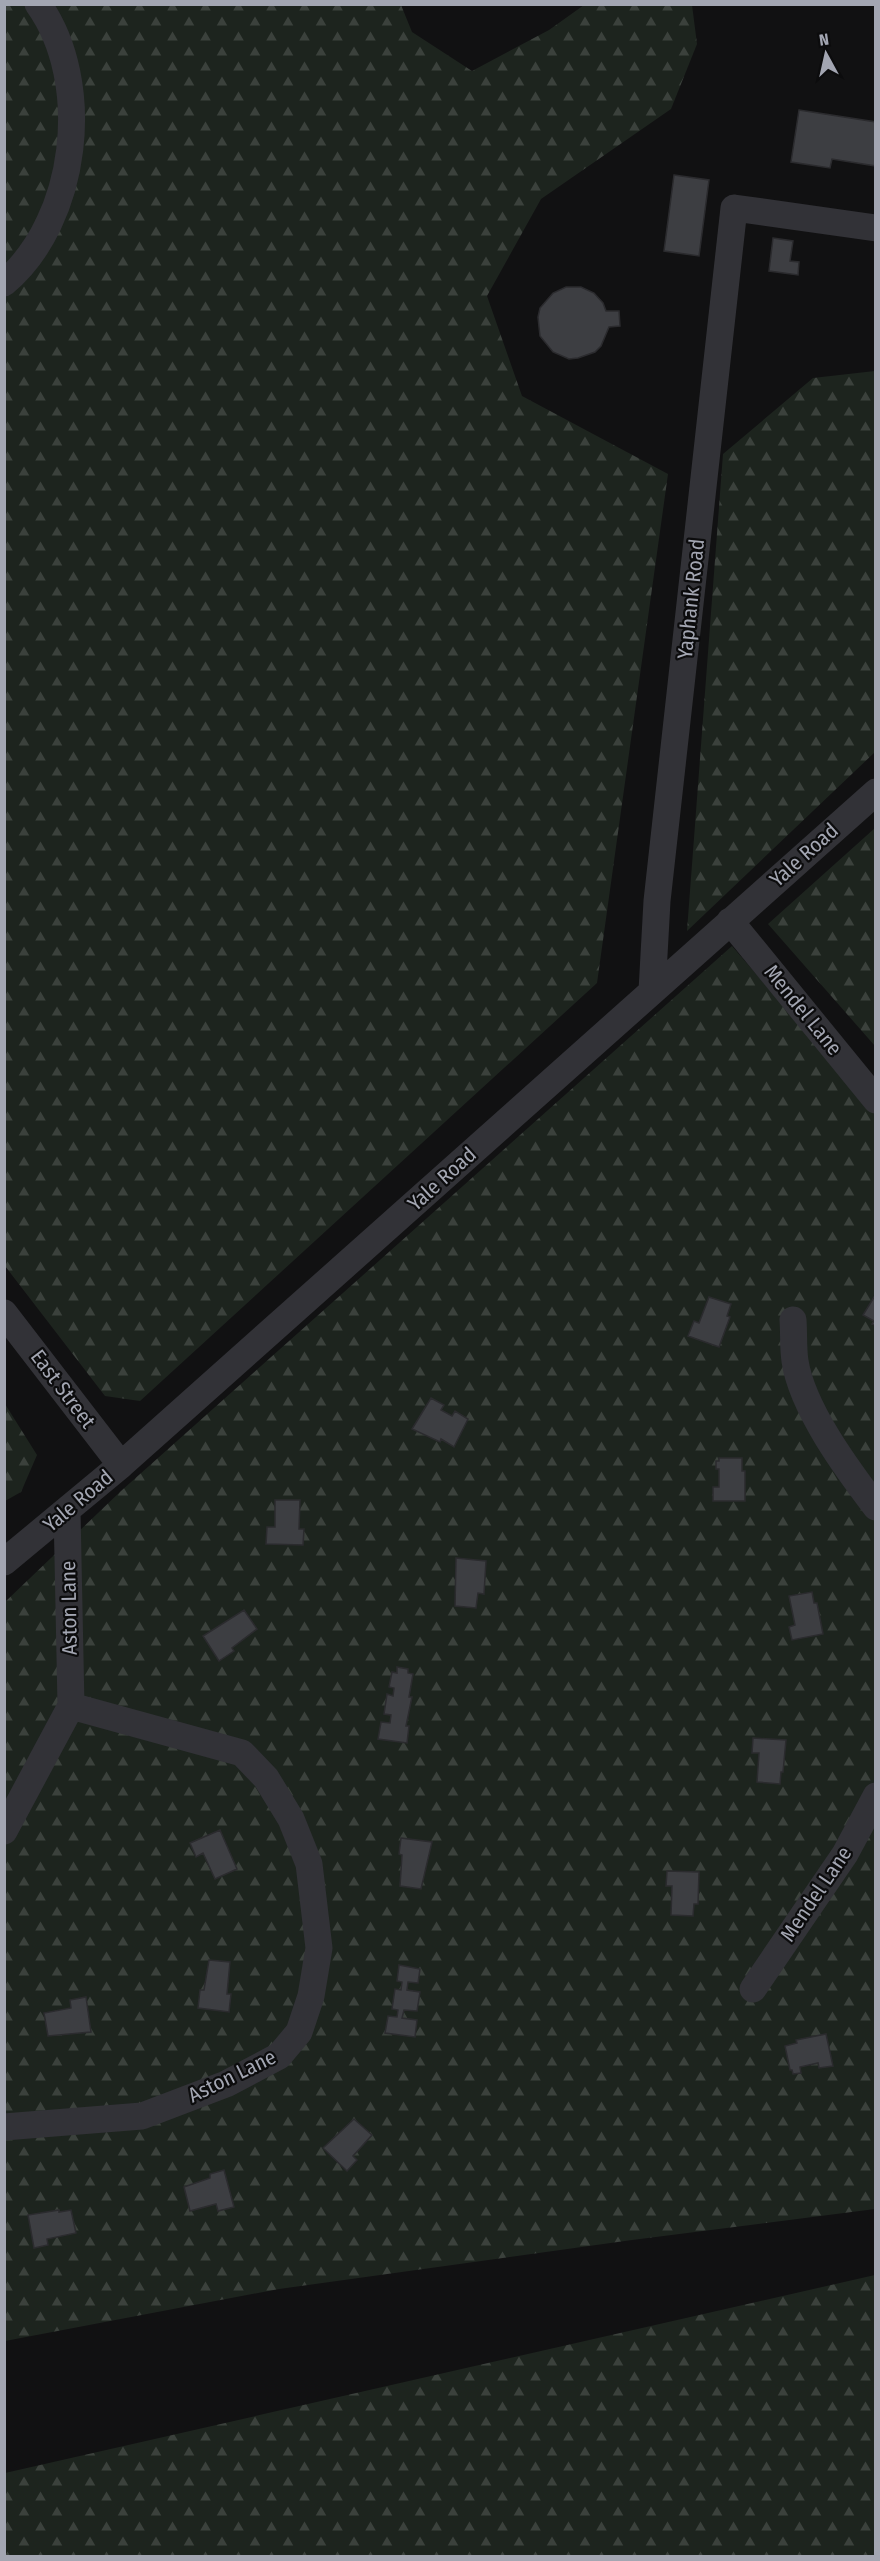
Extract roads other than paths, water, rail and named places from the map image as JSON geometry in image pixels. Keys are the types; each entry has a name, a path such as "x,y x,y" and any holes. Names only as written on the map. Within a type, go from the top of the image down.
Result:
{"street":[{"path":"4,283 19,270 36,245 55,211 67,173 72,127 68,81 59,46 38,4"},
{"name":"Yaphank Road","path":"652,991 657,901 734,208 876,228"},
{"name":"Yale Road","path":"4,1562 121,1465 876,792"},
{"name":"Mendel Lane","path":"730,921 876,1100"},
{"name":"East Street","path":"4,1314 121,1465"},
{"path":"794,1320 795,1363 809,1402 839,1458 876,1507"},
{"name":"Aston Lane","path":"4,1831 71,1706 67,1510"},
{"name":"Aston Lane","path":"4,2127 142,2116 226,2084 279,2056 299,2032 311,1996 319,1948 309,1864 291,1819 266,1778 242,1753 71,1706"},
{"name":"Mendel Lane","path":"753,1989 845,1854 876,1796"}]}
